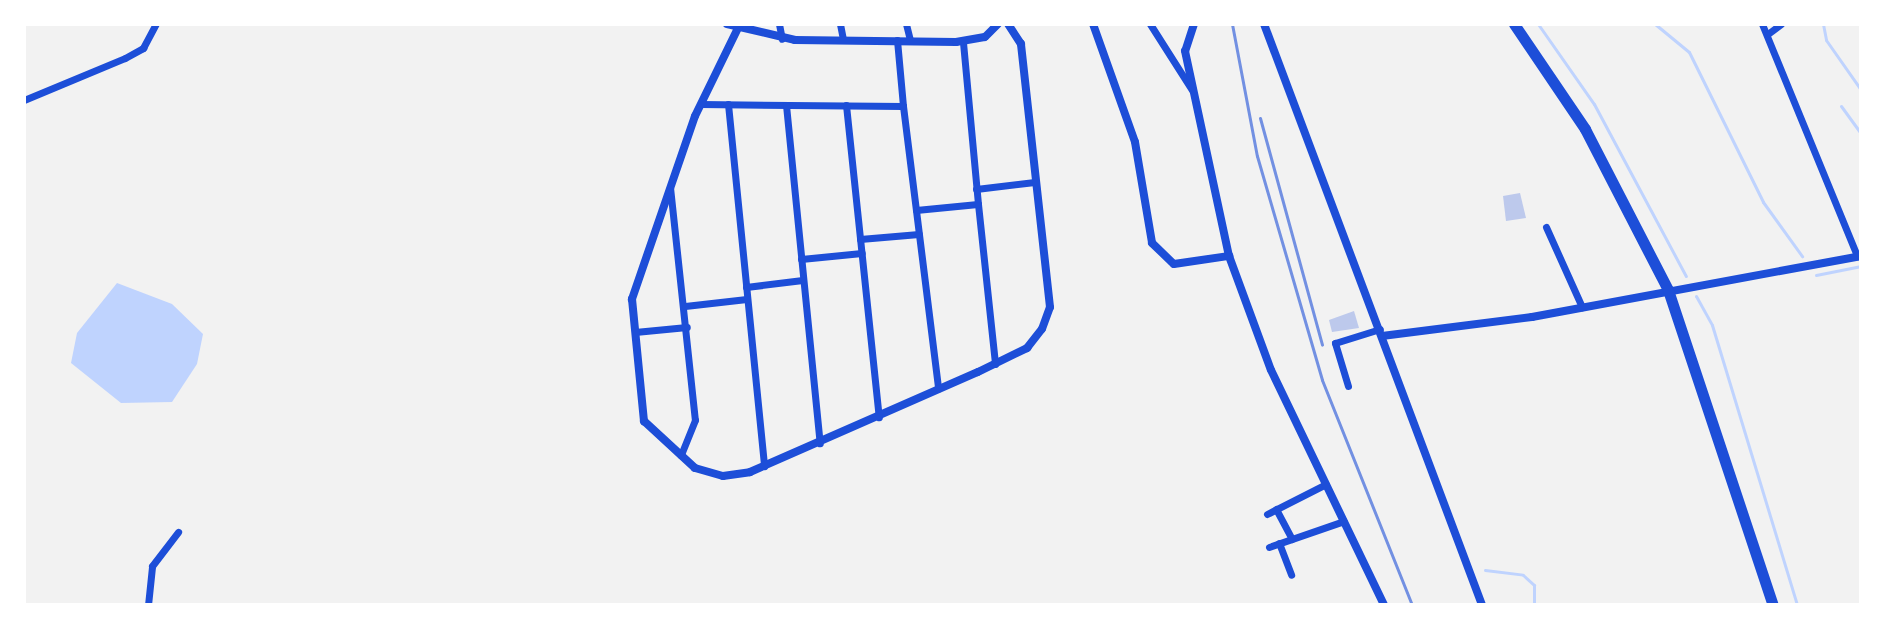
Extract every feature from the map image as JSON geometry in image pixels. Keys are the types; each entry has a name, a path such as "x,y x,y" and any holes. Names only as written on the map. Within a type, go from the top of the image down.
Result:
{"highway":[{"path":"1514,24 1585,129 1668,290 1773,605"}],"street":[{"path":"24,100 143,48 156,24"},
{"path":"727,24 782,39 963,41 985,37 998,24"},
{"path":"779,24 782,39"},
{"path":"840,24 843,40"},
{"path":"906,24 910,40"},
{"path":"738,28 701,104 632,299 644,421 681,455 723,476 764,466 820,443 1027,348 1050,307 1021,44 1008,24"},
{"path":"1093,24 1135,142 1152,243 1174,264 1229,256"},
{"path":"1150,24 1192,90"},
{"path":"1194,24 1185,51 1229,256 1326,484 1384,605"},
{"path":"1264,24 1482,605"},
{"path":"1348,386 1335,343 1381,333 1582,307 1859,256 1769,33 1762,24"},
{"path":"1769,33 1781,24"},
{"path":"897,40 938,389"},
{"path":"963,41 995,364"},
{"path":"701,104 903,106"},
{"path":"728,104 764,466"},
{"path":"786,105 820,443"},
{"path":"846,105 879,417"},
{"path":"976,189 1035,182"},
{"path":"670,186 695,420 681,455"},
{"path":"916,210 978,204"},
{"path":"1546,227 1582,307"},
{"path":"860,239 919,234"},
{"path":"801,259 862,253"},
{"path":"746,287 803,280"},
{"path":"685,306 747,299"},
{"path":"635,332 687,327"},
{"path":"1267,514 1326,484"},
{"path":"1276,509 1292,539"},
{"path":"1269,547 1344,521"},
{"path":"148,605 152,566 178,532"},
{"path":"1279,543 1291,575"}],"water":[{"path":"117,283 172,304 203,334 197,364 172,402 121,403 71,363 77,333"}],"building":[{"path":"1520,193 1526,218 1506,221 1503,196"},
{"path":"1354,311 1359,328 1332,332 1329,320"}],"waterway":[{"path":"1538,24 1594,104 1686,276"},
{"path":"1655,24 1689,52 1763,202 1802,256"},
{"path":"1823,24 1826,40 1861,90"},
{"path":"1841,106 1861,134"},
{"path":"1816,275 1861,266"},
{"path":"1696,296 1712,325 1797,605"},
{"path":"1485,570 1523,575 1534,585 1534,605"}],"railway":[{"path":"1232,24 1257,156 1322,380 1412,605"},
{"path":"1260,118 1322,345"}]}
